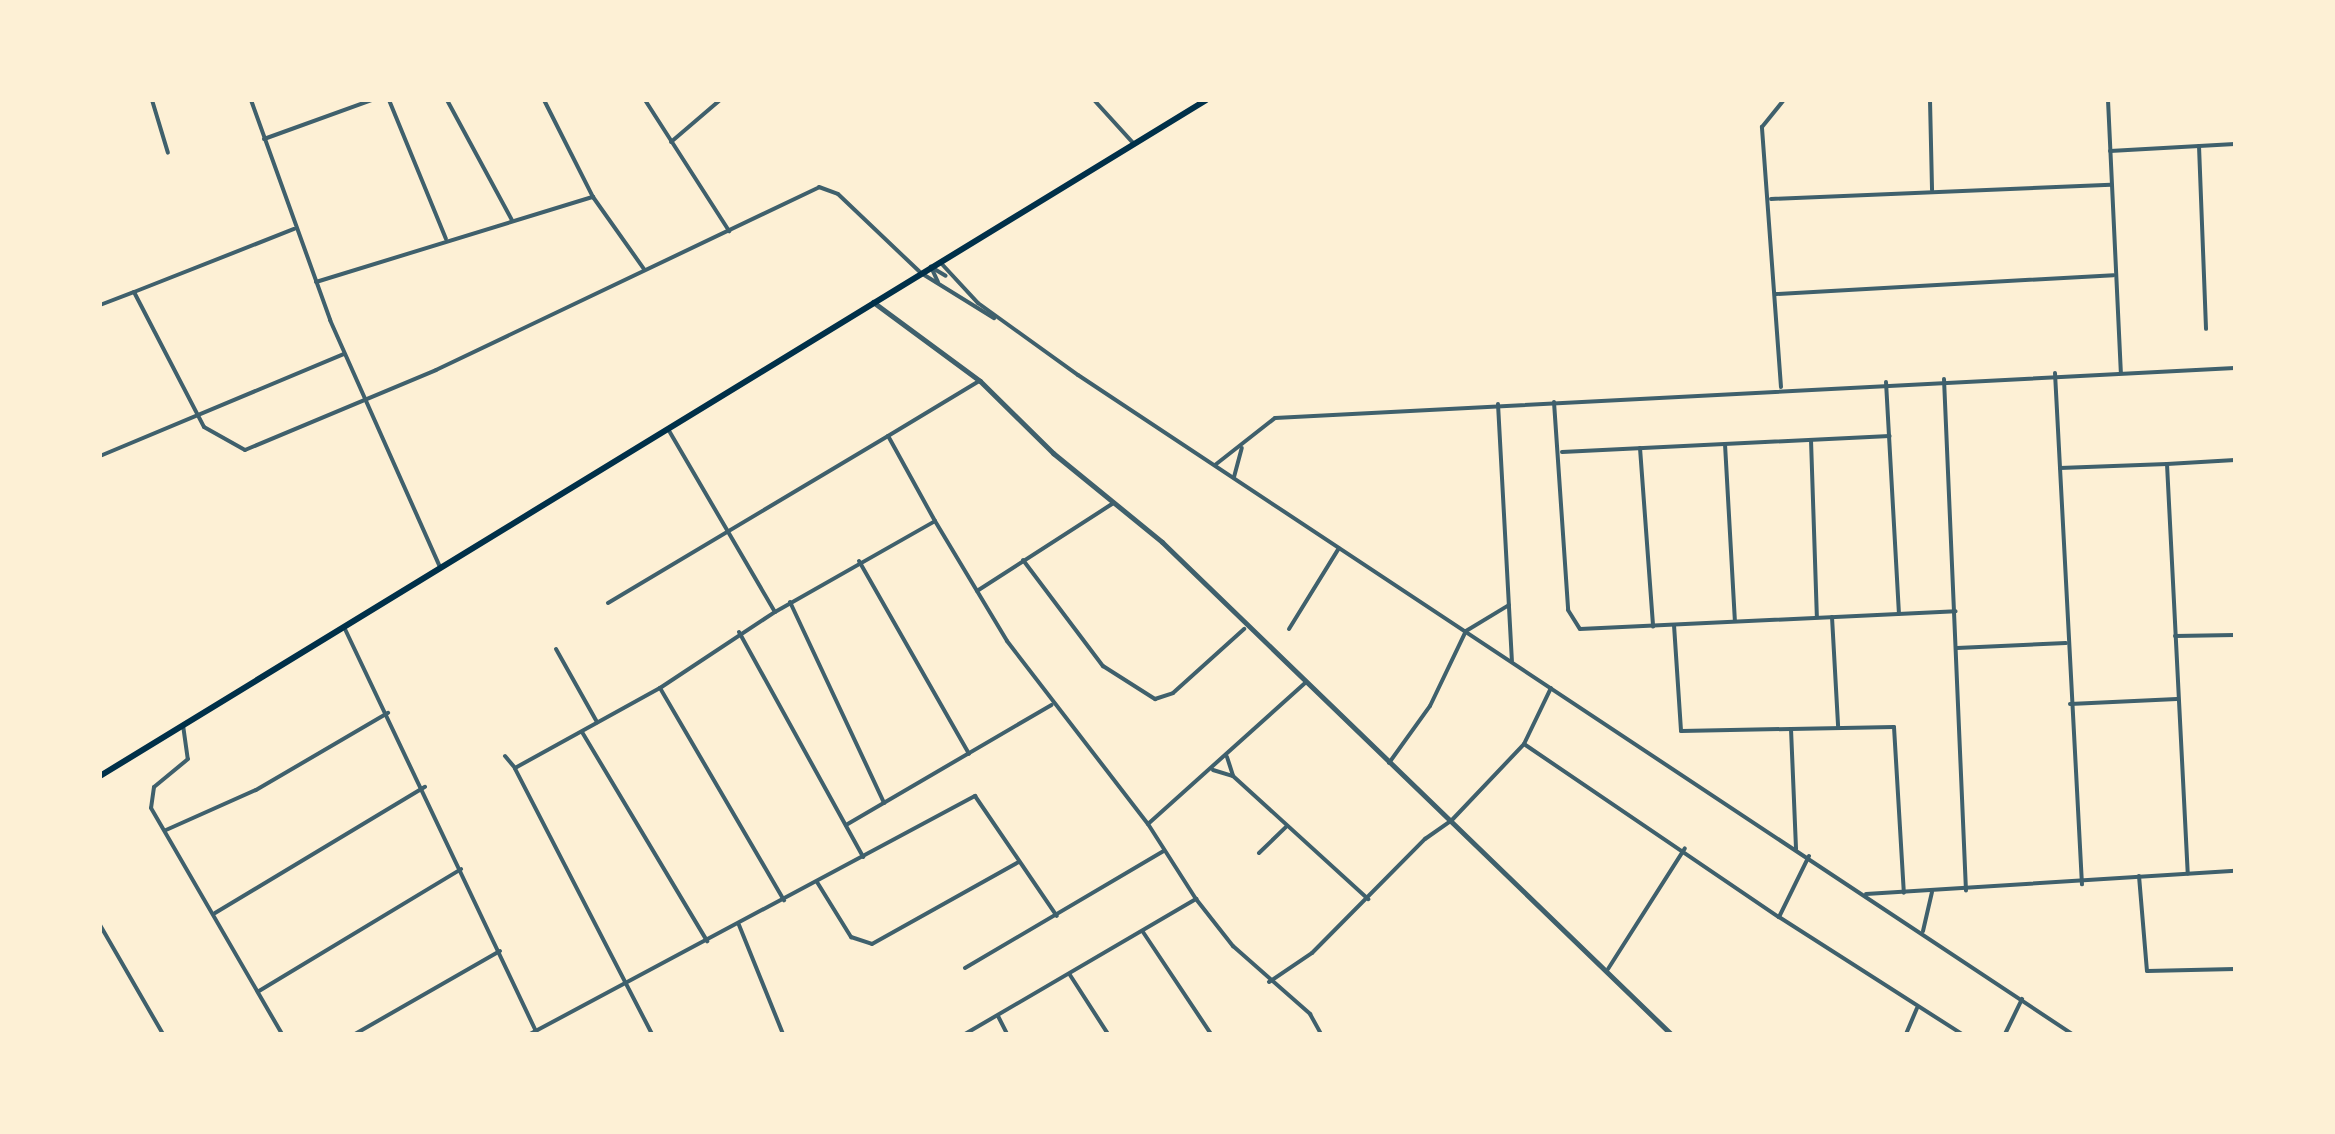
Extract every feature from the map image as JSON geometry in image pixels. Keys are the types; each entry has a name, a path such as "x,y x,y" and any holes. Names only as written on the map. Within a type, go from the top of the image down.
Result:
{"highway":[{"path":"100,776 1206,100"}],"street":[{"path":"152,100 168,153"},
{"path":"251,100 294,229 344,354 440,567"},
{"path":"264,139 372,100"},
{"path":"389,100 446,239"},
{"path":"447,100 512,220"},
{"path":"544,100 593,197 644,269"},
{"path":"645,100 729,231"},
{"path":"671,142 720,100"},
{"path":"1094,100 1134,144"},
{"path":"1781,388 1771,199 1762,127 1784,100"},
{"path":"1930,100 1932,190"},
{"path":"2108,100 2113,275 2121,373"},
{"path":"2110,151 2235,144"},
{"path":"2199,146 2206,329"},
{"path":"1771,199 2111,185"},
{"path":"134,292 195,411 214,438 245,450 362,396 436,370 819,187 838,194 921,273 1020,333 1339,548 1923,931 2072,1034"},
{"path":"316,282 446,239 593,197"},
{"path":"100,305 294,229"},
{"path":"939,261 948,278"},
{"path":"931,267 939,284"},
{"path":"931,267 1020,333"},
{"path":"1776,294 2113,275"},
{"path":"872,302 980,381 1112,504 1162,542 1244,629 1608,969 1671,1034"},
{"path":"100,456 195,411 344,354"},
{"path":"1215,465 1242,448 1275,418 2055,373 2235,368"},
{"path":"2055,373 2066,643 2082,884"},
{"path":"1944,379 1966,891"},
{"path":"608,603 980,381"},
{"path":"1886,382 1899,614"},
{"path":"1554,402 1562,452 1571,622 1580,629 1956,611"},
{"path":"1498,404 1512,662"},
{"path":"667,427 775,612"},
{"path":"888,436 977,591 1051,705 1148,824 1196,899 1269,982 1310,1014 1321,1034"},
{"path":"1562,452 1890,436"},
{"path":"1811,439 1817,617"},
{"path":"1725,444 1735,622"},
{"path":"1234,478 1242,448"},
{"path":"1640,448 1653,627"},
{"path":"2060,468 2235,460"},
{"path":"2167,464 2188,873"},
{"path":"977,591 1112,504"},
{"path":"515,768 660,688 739,632 859,561 935,521"},
{"path":"1289,629 1339,548"},
{"path":"1023,560 1103,666 1155,699 1173,693 1244,629"},
{"path":"859,561 970,754"},
{"path":"790,602 884,803"},
{"path":"1389,763 1430,706 1466,631 1509,605"},
{"path":"1832,617 1838,726"},
{"path":"1674,625 1681,731 1887,724 1896,732 1904,893"},
{"path":"344,627 425,787 534,1033 975,796 1057,916"},
{"path":"739,632 863,857"},
{"path":"2175,636 2235,635"},
{"path":"1957,648 2066,643"},
{"path":"556,649 597,722"},
{"path":"1148,824 1213,770 1305,683"},
{"path":"660,688 784,900"},
{"path":"1269,982 1368,899 1451,821 1524,744 1551,688"},
{"path":"2070,704 2177,699"},
{"path":"845,825 1051,705"},
{"path":"166,830 256,790 388,713"},
{"path":"183,725 188,759 149,799 282,1034"},
{"path":"1791,729 1796,849"},
{"path":"582,732 707,941"},
{"path":"1524,744 1685,848 1779,917 1962,1034"},
{"path":"505,756 515,768 652,1034"},
{"path":"1227,757 1233,776"},
{"path":"1213,770 1233,776 1368,899"},
{"path":"215,913 425,787"},
{"path":"1259,853 1287,826"},
{"path":"1608,969 1685,848"},
{"path":"965,968 1164,851"},
{"path":"1779,917 1809,856"},
{"path":"817,882 851,937 872,944 1019,862"},
{"path":"259,991 461,869"},
{"path":"1865,894 2082,884 2139,876 2235,871"},
{"path":"2139,876 2147,971 2235,969"},
{"path":"1923,931 1932,892"},
{"path":"965,1034 1196,899"},
{"path":"100,925 163,1034"},
{"path":"739,925 783,1034"},
{"path":"1143,932 1211,1034"},
{"path":"355,1034 500,951"},
{"path":"1070,975 1108,1034"},
{"path":"2005,1034 2022,999"},
{"path":"1906,1034 1917,1008"},
{"path":"998,1016 1007,1034"}]}
